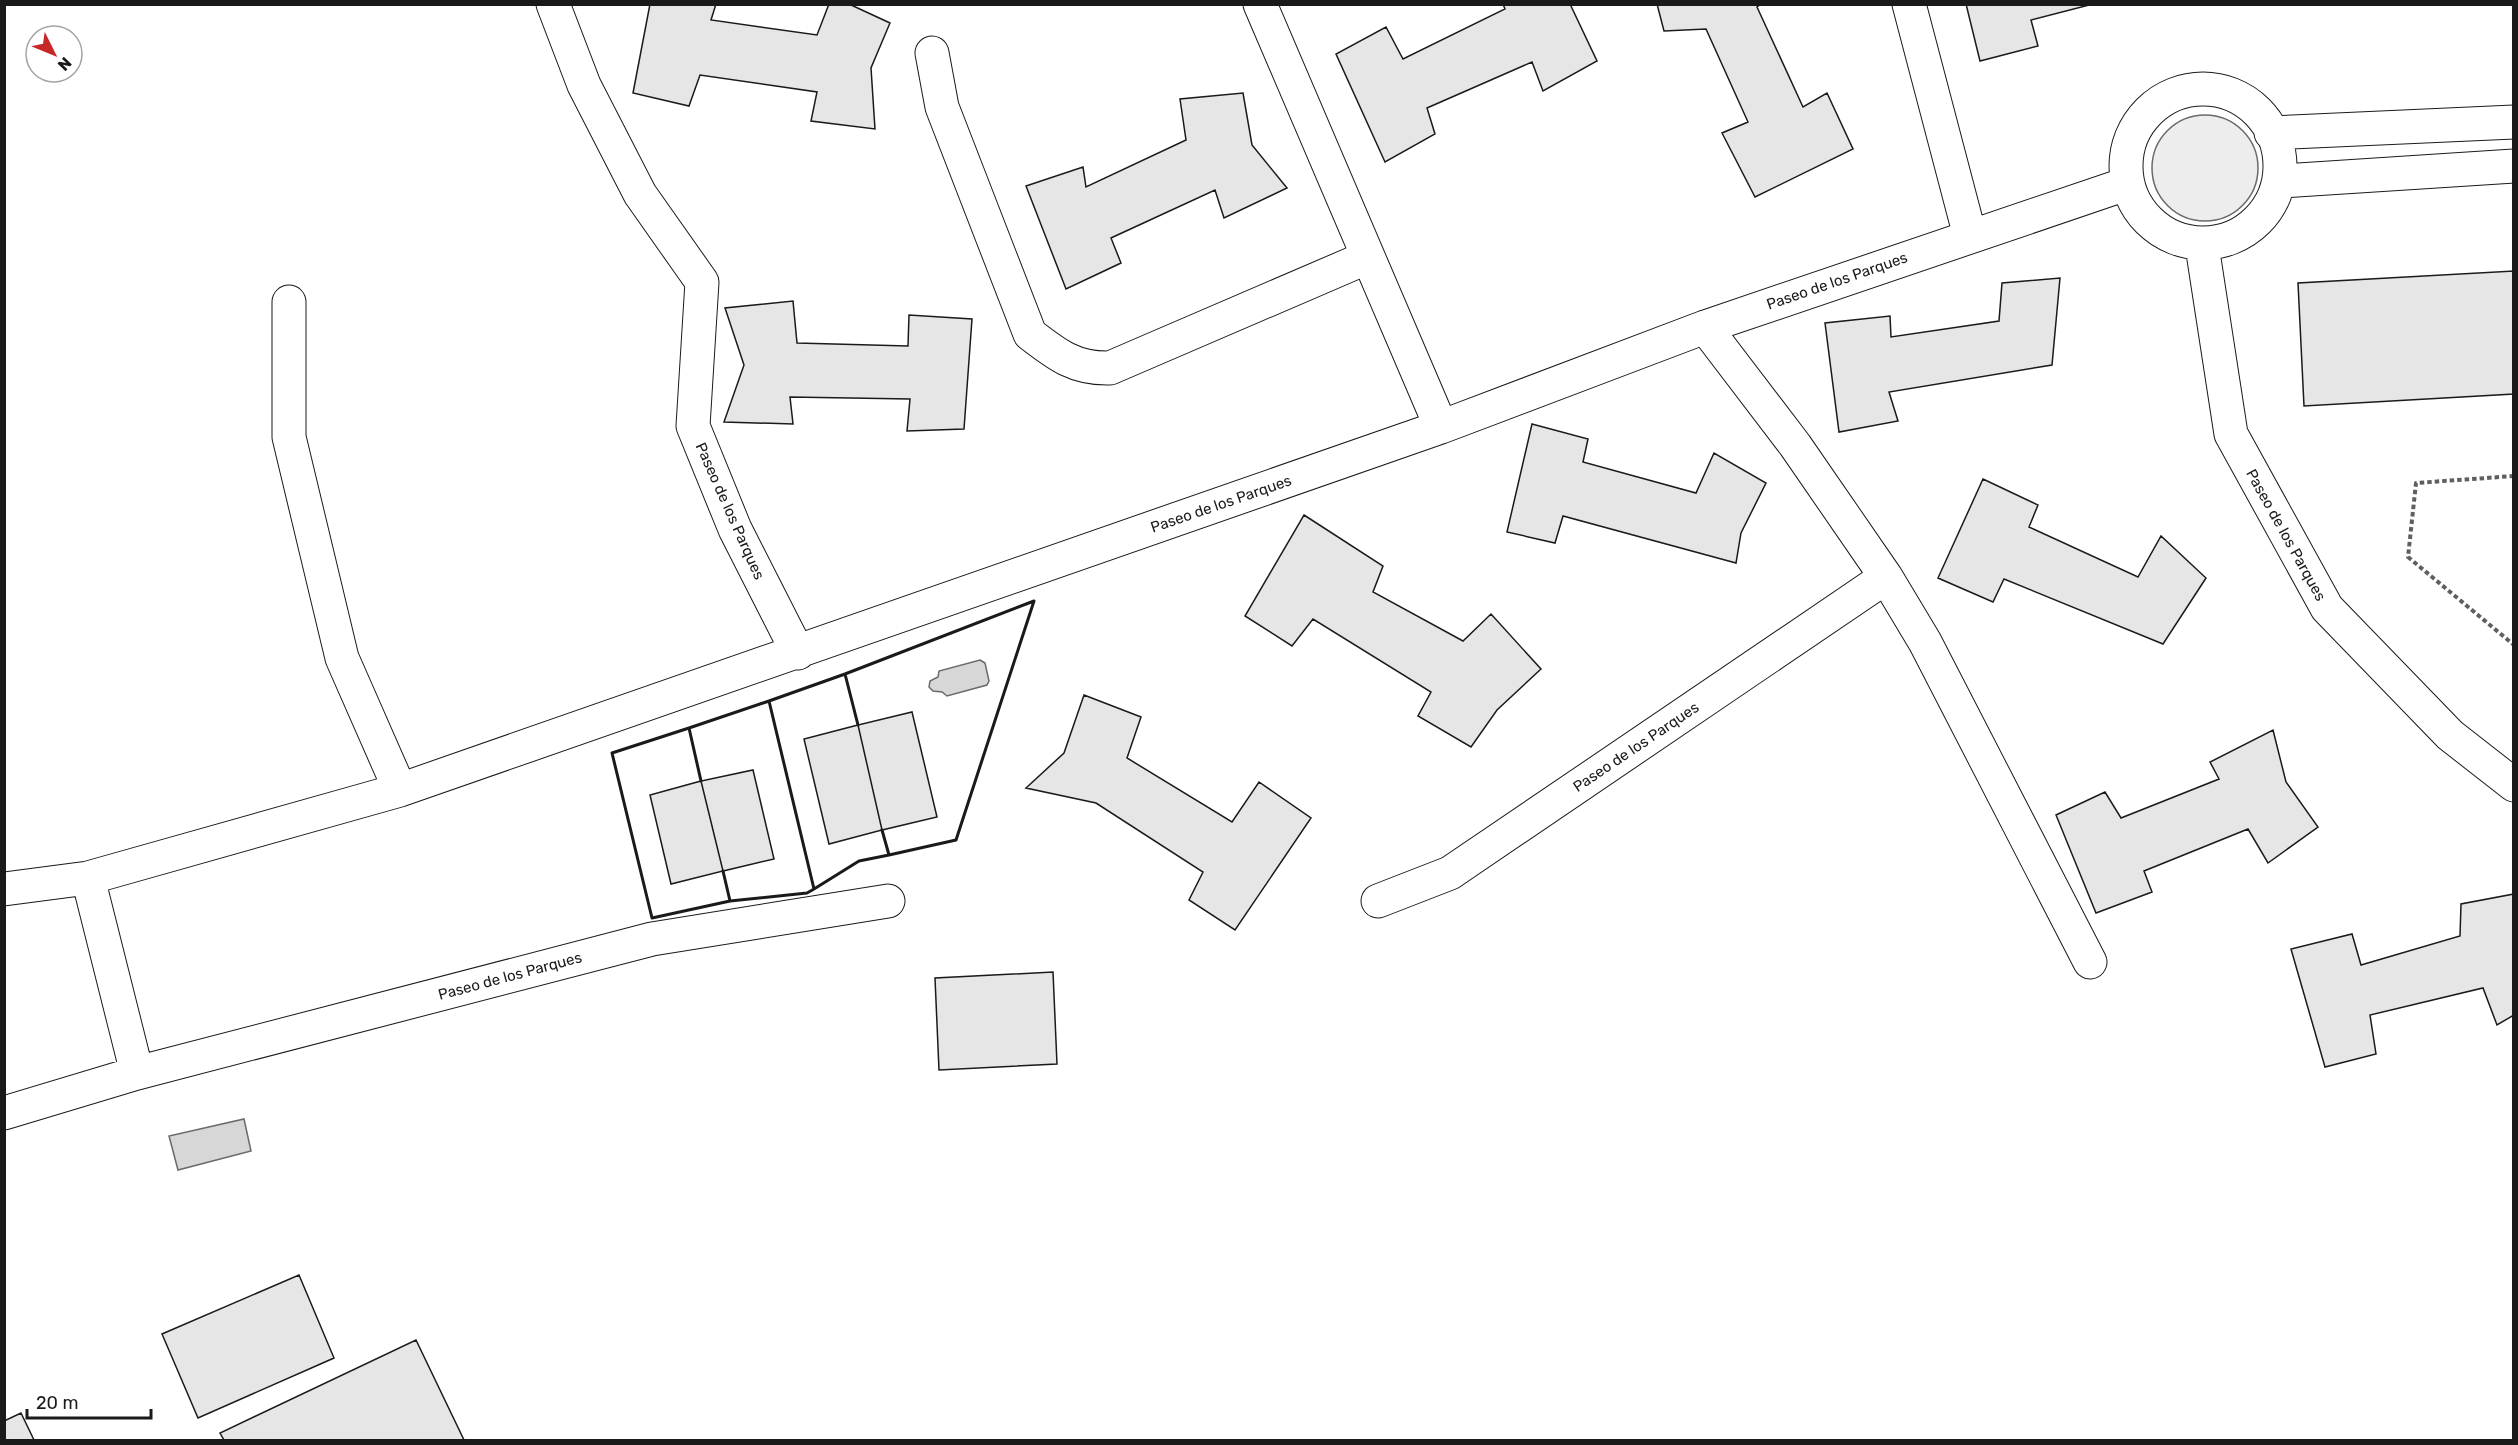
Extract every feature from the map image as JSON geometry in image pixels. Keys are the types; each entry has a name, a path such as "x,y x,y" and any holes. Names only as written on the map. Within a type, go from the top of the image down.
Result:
{"street":[{"name":"Paseo de los Parques","path":"553,4 584,85 639,194 702,282 693,426 735,528 798,653"},
{"path":"1260,4 1441,427"},
{"path":"1909,4 1970,236"},
{"path":"932,53 942,107 1030,334 1060,357 1089,369 1110,368 1368,257"},
{"path":"2191,87 2234,92 2268,118 2281,181 2279,192 2262,220 2235,240 2202,246 2153,228 2126,184 2128,141 2152,105 2191,87"},
{"path":"2271,133 2514,122"},
{"path":"2281,181 2514,166"},
{"name":"Paseo de los Parques","path":"4,889 88,878 400,790 1441,427 1705,327 2126,184"},
{"name":"Paseo de los Parques","path":"2202,246 2231,434 2327,608 2450,735 2514,785"},
{"path":"289,302 289,437 342,658 400,790"},
{"path":"1705,327 1795,445 1886,577 1925,642 2090,963"},
{"name":"Paseo de los Parques","path":"1378,901 1450,873 1886,577"},
{"path":"88,878 137,1073"},
{"name":"Paseo de los Parques","path":"4,1113 137,1073 652,939 888,901"}],"path":[{"path":"2514,476 2415,483 2408,557 2514,645"}],"shaded area":[{"path":"2205,115 2225,119 2242,131 2254,148 2258,168 2254,188 2242,205 2225,217 2205,221 2185,217 2168,205 2156,188 2152,168 2156,148 2168,131 2185,119"},
{"path":"980,660 985,663 989,681 987,685 947,696 929,687 930,681 938,677 939,671"},
{"path":"244,1119 251,1151 178,1170 169,1136"}],"building":[{"path":"650,4 716,4 711,20 817,35 829,4 849,4 890,23 871,68 875,129 811,121 817,92 700,75 689,106 633,93"},
{"path":"1503,4 1570,4 1597,61 1543,91 1532,62 1427,108 1435,134 1385,162 1336,54 1386,27 1403,59 1505,9"},
{"path":"1657,4 1761,4 1757,7 1803,107 1827,93 1853,149 1755,197 1722,133 1748,122 1706,29 1664,31"},
{"path":"1966,4 2093,4 2031,20 2038,46 1980,61"},
{"path":"1243,93 1252,145 1287,188 1224,218 1215,190 1111,238 1121,263 1066,289 1026,186 1083,167 1086,187 1186,140 1180,99"},
{"path":"2514,271 2514,394 2304,406 2298,283"},
{"path":"2060,278 2052,365 1889,392 1898,421 1839,432 1825,323 1890,316 1891,337 1999,321 2002,283"},
{"path":"793,301 797,343 908,346 909,315 972,319 964,429 907,431 910,399 790,397 793,424 724,422 744,365 725,308"},
{"path":"1532,424 1588,439 1583,462 1696,493 1714,453 1766,483 1741,533 1736,563 1563,516 1555,543 1507,532"},
{"path":"1983,479 2038,505 2029,527 2138,577 2161,536 2206,578 2163,644 2004,579 1993,602 1938,578"},
{"path":"1304,515 1383,566 1373,592 1463,641 1491,614 1541,669 1497,710 1471,747 1418,716 1431,692 1313,619 1292,646 1245,616"},
{"path":"1084,695 1141,717 1127,758 1232,822 1259,782 1311,818 1235,930 1189,900 1203,872 1096,803 1026,788 1064,753"},
{"path":"912,712 937,817 882,830 858,725"},
{"path":"858,725 882,830 829,844 804,739"},
{"path":"2273,730 2286,782 2318,827 2268,863 2248,829 2144,871 2152,892 2096,913 2056,815 2105,792 2121,818 2219,779 2210,762"},
{"path":"753,770 774,859 723,871 701,781"},
{"path":"701,781 723,871 671,884 650,795"},
{"path":"2514,894 2514,1015 2497,1025 2483,988 2370,1015 2376,1054 2325,1067 2291,949 2352,934 2361,965 2460,936 2461,904"},
{"path":"1053,972 1057,1064 939,1070 935,978"},
{"path":"299,1275 334,1358 198,1418 162,1334"},
{"path":"416,1340 464,1440 224,1440 220,1433"},
{"path":"21,1413 34,1440 4,1440 4,1421"}],"wall":[{"path":"858,725 845,674 1034,601 956,840 889,855 882,830"},
{"path":"845,674 769,701 814,889 859,861 889,855"},
{"path":"701,781 689,728 769,701"},
{"path":"689,728 612,753 652,918 730,901"},
{"path":"723,871 730,901 807,893 814,889"}]}
